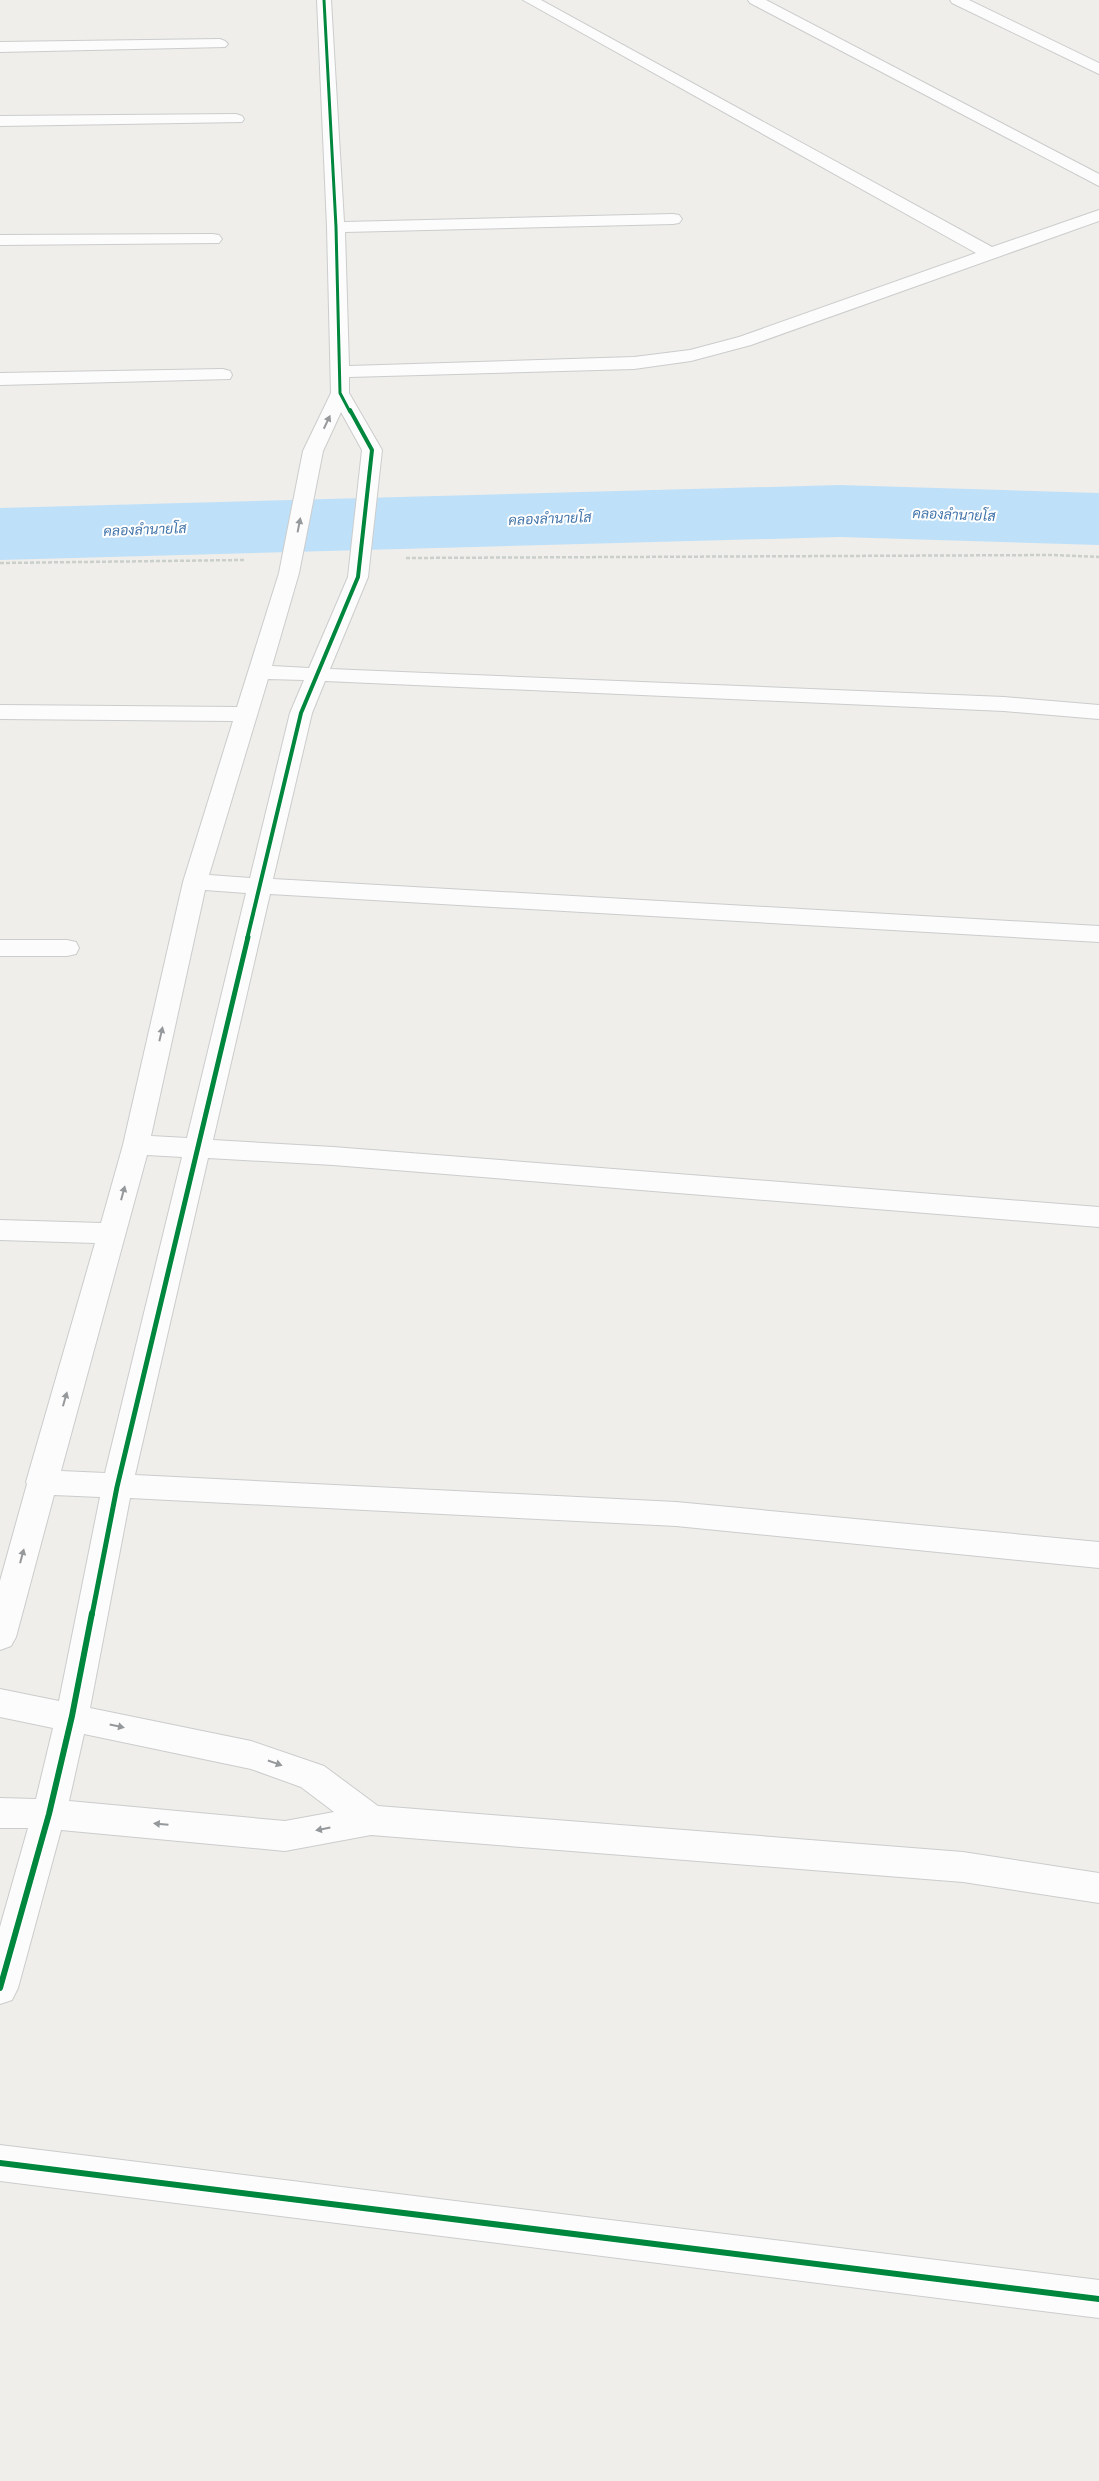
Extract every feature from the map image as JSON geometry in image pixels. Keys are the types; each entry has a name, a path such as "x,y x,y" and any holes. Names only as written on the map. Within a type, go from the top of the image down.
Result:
{"street":[{"path":"0,1988 49,1814 72,1716 117,1487 301,713 358,577 372,450 340,393 336,227 324,0"},
{"path":"530,0 991,254"},
{"path":"755,0 1099,181"},
{"path":"957,0 1099,69"},
{"path":"0,46 220,44"},
{"path":"0,120 236,119"},
{"path":"339,372 634,363 690,355 744,341 1099,215"},
{"path":"336,227 673,219"},
{"path":"0,240 213,239"},
{"path":"0,379 223,375"},
{"path":"0,1637 6,1591 41,1482 136,1145 195,882 289,572 313,451 340,393"},
{"path":"260,672 1004,704 1099,712"},
{"path":"0,712 246,714"},
{"path":"195,882 1099,934"},
{"path":"0,948 67,948"},
{"path":"136,1145 343,1156 1099,1217"},
{"path":"0,1230 112,1233"},
{"path":"41,1482 676,1514 1099,1555"},
{"path":"0,1703 72,1716 251,1755 312,1776 370,1820"},
{"path":"0,1813 49,1814 285,1836 370,1820 963,1867 1099,1888"},
{"path":"0,2163 1099,2299"}],"path":[{"path":"399,558 1054,555 1099,557"},
{"path":"0,563 253,560"}],"waterway":[{"name":"คลองลำนายโส","path":"0,534 840,511 1099,519"}],"cycle path":[{"path":"0,1988 49,1814 72,1716 117,1487 301,713 358,577 372,450 340,393 336,227 324,0"},
{"path":"0,2163 1099,2299"}]}
